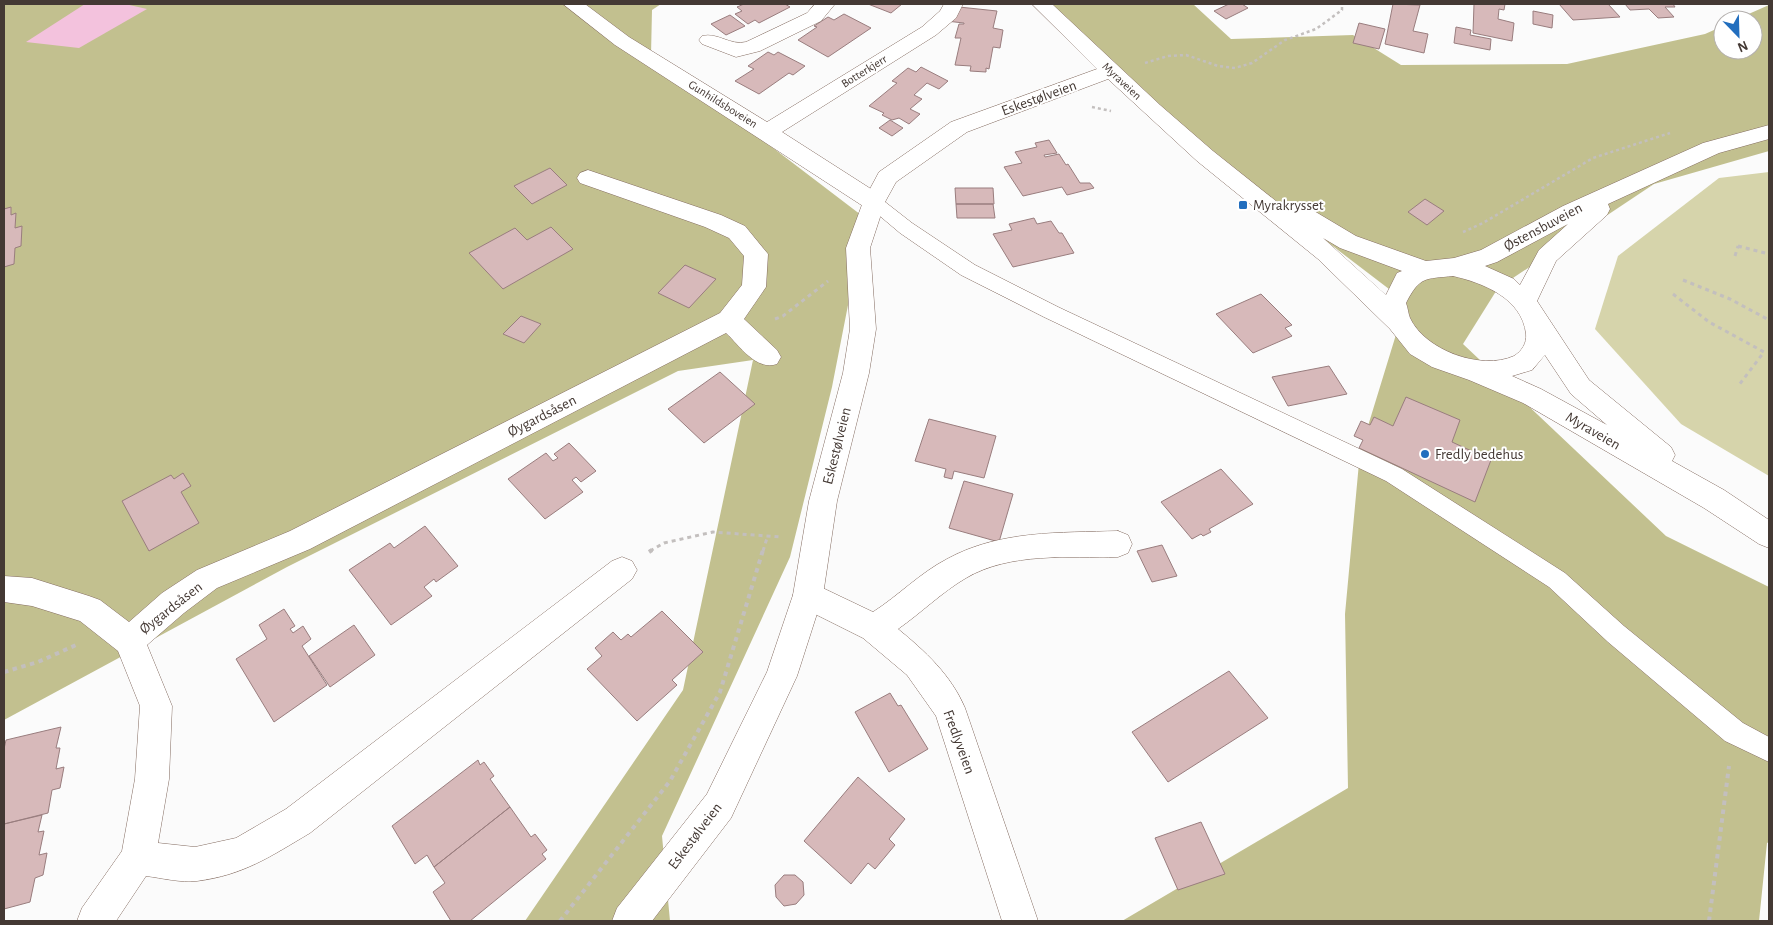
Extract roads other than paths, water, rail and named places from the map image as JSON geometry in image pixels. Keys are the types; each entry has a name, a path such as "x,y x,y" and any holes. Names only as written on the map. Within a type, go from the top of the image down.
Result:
{"main road":[{"name":"Gunhildsboveien","path":"573,4 622,41 874,202"},
{"path":"709,40 736,51 753,47 814,17 825,4"},
{"name":"Botterkjerr","path":"767,132 929,31 949,14 953,4"},
{"name":"Myraveien","path":"1041,4 1111,71 1205,156 1326,253 1399,322"},
{"name":"Eskestølveien","path":"630,921 719,806 781,676 808,595 823,502 856,373 863,329 858,248 874,202 887,177 959,127 1111,71"},
{"name":"Østensbuveien","path":"1454,267 1489,256 1571,212 1711,148 1769,132"},
{"name":"Myraveien","path":"1205,156 1348,242 1424,270"},
{"name":"Øygardsåsen","path":"94,921 138,858 152,778 156,706 120,633 173,603 207,580 300,540 729,320 754,287 756,254 737,232 713,221 588,178"},
{"name":"Østensbuveien","path":"1531,312 1547,256 1584,222 1632,183"},
{"path":"1454,267 1481,274 1505,285 1531,312 1539,340 1534,353 1523,363 1496,372 1469,370 1441,360 1419,347 1399,322 1394,303 1406,279 1424,270 1454,267"},
{"name":"Myraveien","path":"1531,312 1580,387 1714,499"},
{"path":"729,320 768,357"},
{"name":"Myraveien","path":"1469,370 1532,396 1714,499 1769,535"},
{"path":"874,628 889,620 956,568 984,555 1032,548 1118,544"},
{"path":"138,858 196,864 242,854 298,821 622,570"},
{"path":"4,589 32,592 89,610 120,633"},
{"name":"Fredlyveien","path":"808,595 874,628 918,665 949,708 1020,921"}],"lane":[{"path":"874,202 906,228 968,270 1051,312 1394,475 1557,580 1616,634 1734,732 1769,750"}],"place":[{"name":"Myrakrysset","path":"1243,205"},
{"name":"Fredly bedehus","path":"1425,454"}]}
